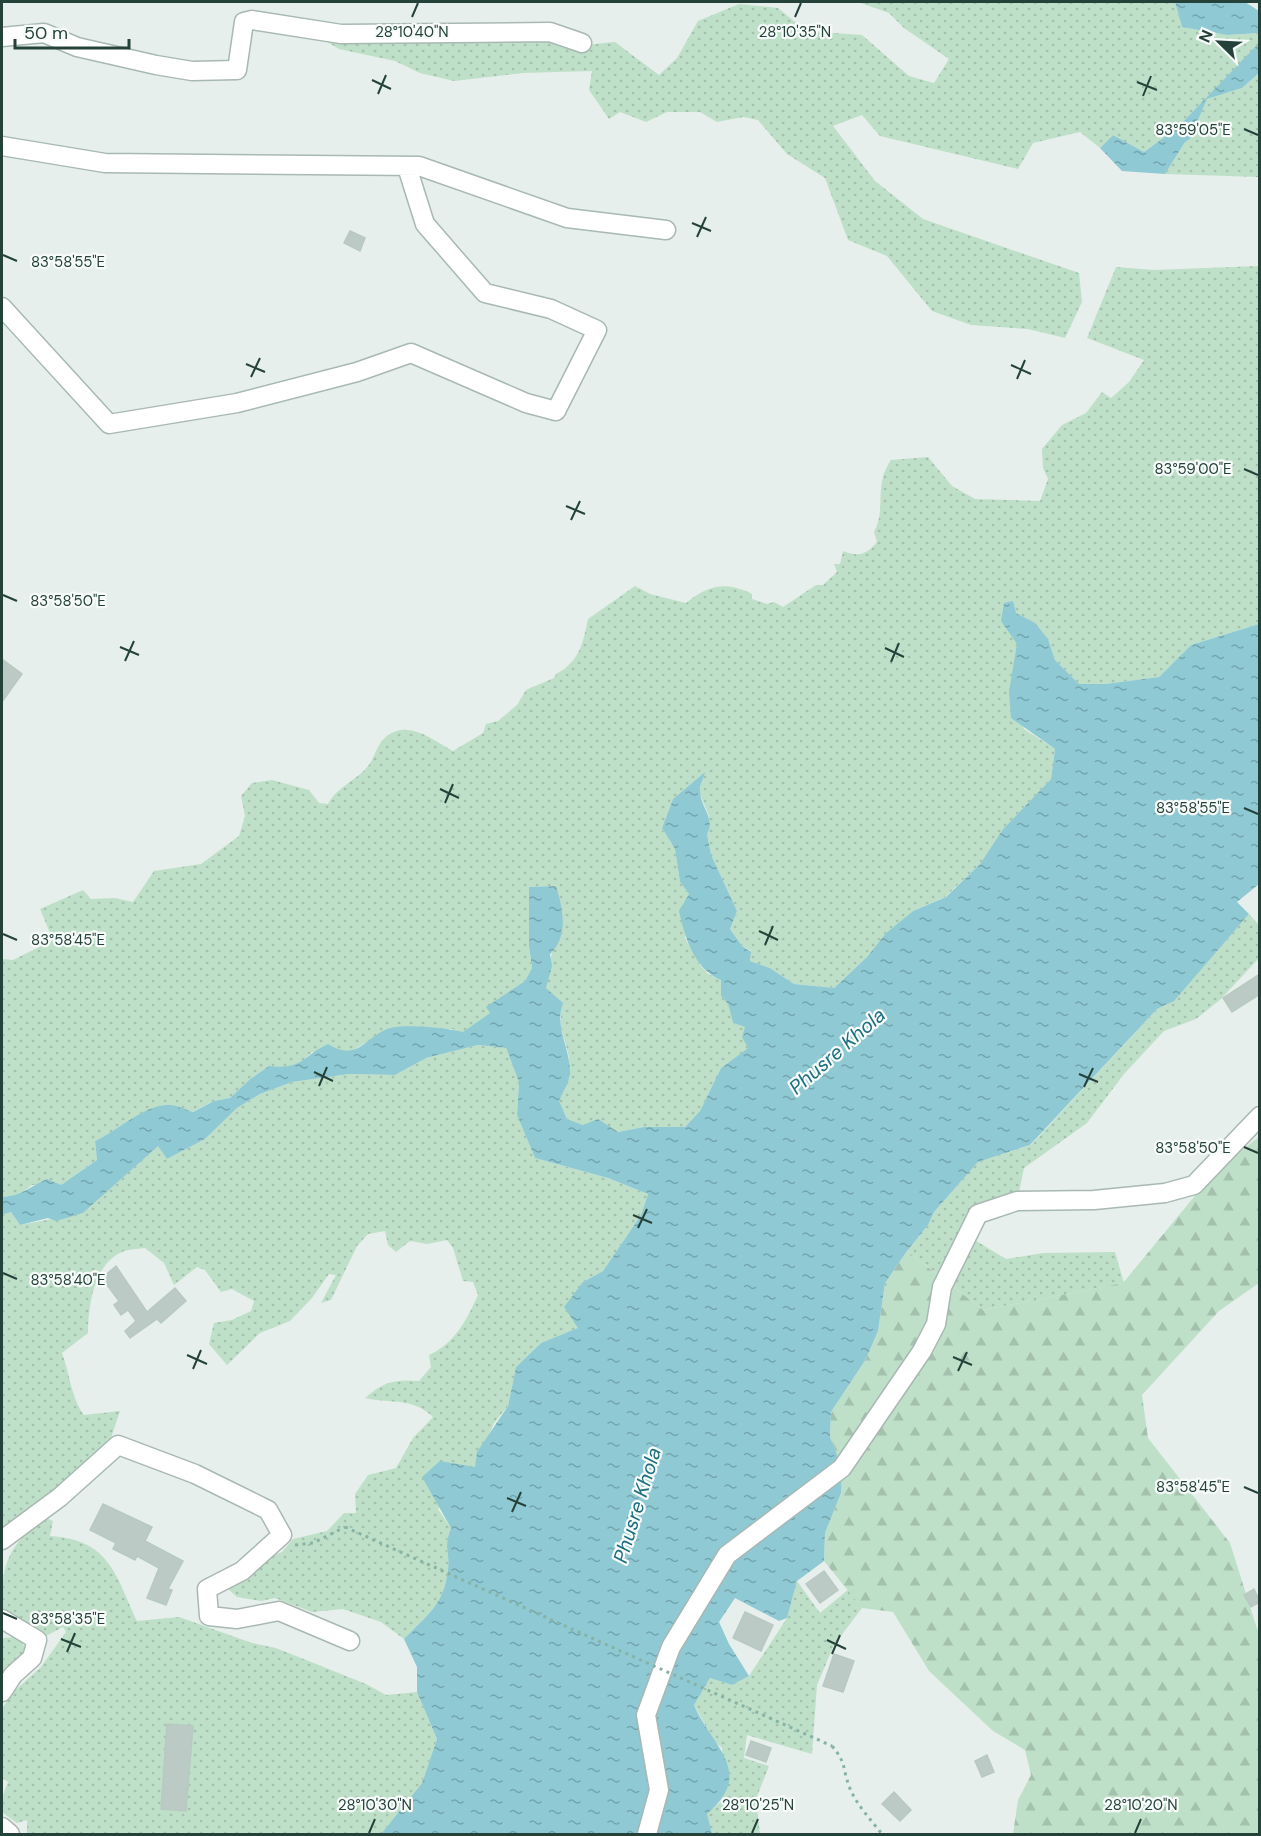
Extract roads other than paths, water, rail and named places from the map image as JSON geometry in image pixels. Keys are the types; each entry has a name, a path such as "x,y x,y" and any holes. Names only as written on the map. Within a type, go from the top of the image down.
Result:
{"street":[{"path":"2,37 44,33 77,47 192,71 237,70 244,21 252,20 341,34 550,32 582,43"},
{"path":"2,146 105,163 419,166 567,218 666,230"},
{"path":"2,307 109,424 237,404 357,372 411,353 526,403 556,411 597,330 551,309 484,293 425,224 407,167"},
{"path":"647,1834 659,1790 646,1715 671,1647 727,1555 842,1468 922,1351 936,1324 942,1287 978,1214 1017,1201 1094,1200 1165,1193 1194,1185 1260,1116"},
{"path":"2,1540 74,1485 118,1445 195,1474 268,1510 282,1535 242,1571 207,1589 209,1616 237,1619 279,1611 350,1641"},
{"path":"2,1619 37,1640 32,1658 13,1675 2,1692"},
{"path":"2,1827 10,1834"}],"water":[{"path":"1175,2 1245,2 1259,11 1259,33 1227,35 1182,27"},
{"path":"1259,43 1259,73 1242,88 1207,99 1190,139 1185,142 1165,174 1122,171 1100,148 1113,135 1144,152 1177,128"},
{"name":"Phusre Khola","path":"1013,601 1016,613 1035,623 1048,639 1055,660 1079,684 1105,684 1159,677 1191,645 1259,624 1259,884 1237,902 1249,914 1174,1001 1157,1009 1030,1145 978,1162 934,1212 928,1225 885,1283 878,1331 866,1359 831,1412 830,1437 842,1467 841,1493 825,1533 824,1561 797,1581 787,1618 779,1621 735,1598 719,1622 729,1644 749,1676 732,1685 710,1678 694,1705 726,1760 729,1772 728,1785 721,1799 707,1814 712,1834 381,1834 422,1783 437,1739 417,1692 417,1667 404,1639 434,1608 443,1592 448,1569 447,1545 451,1528 422,1477 440,1461 475,1467 477,1452 508,1406 516,1367 541,1343 578,1328 564,1307 583,1282 603,1271 641,1215 648,1194 608,1178 535,1158 517,1115 519,1082 506,1048 478,1045 426,1058 395,1075 349,1074 292,1082 260,1094 237,1108 205,1139 167,1159 158,1146 83,1213 56,1221 48,1218 20,1225 11,1212 2,1215 2,1197 20,1193 47,1179 61,1185 97,1160 95,1141 151,1108 170,1105 193,1112 214,1101 230,1098 249,1080 269,1066 280,1067 295,1064 328,1044 346,1051 354,1050 387,1029 403,1026 463,1032 490,1013 486,1007 525,981 532,968 529,946 529,887 556,886 561,904 562,931 556,947 550,954 552,966 546,988 563,1003 560,1021 570,1074 559,1101 567,1119 583,1125 598,1119 618,1132 644,1127 685,1127 700,1111 721,1068 748,1048 742,1037 745,1027 733,1023 728,1004 721,996 721,980 712,975 697,960 684,932 679,911 689,894 680,882 675,849 662,828 673,799 705,772 700,791 710,823 707,834 711,855 737,911 730,929 742,946 751,952 750,961 770,968 794,984 834,988 867,957 886,933 913,911 946,897 980,864 1003,829 1051,779 1055,749 1011,718 1009,691 1017,644 1001,621 1004,603"}]}
